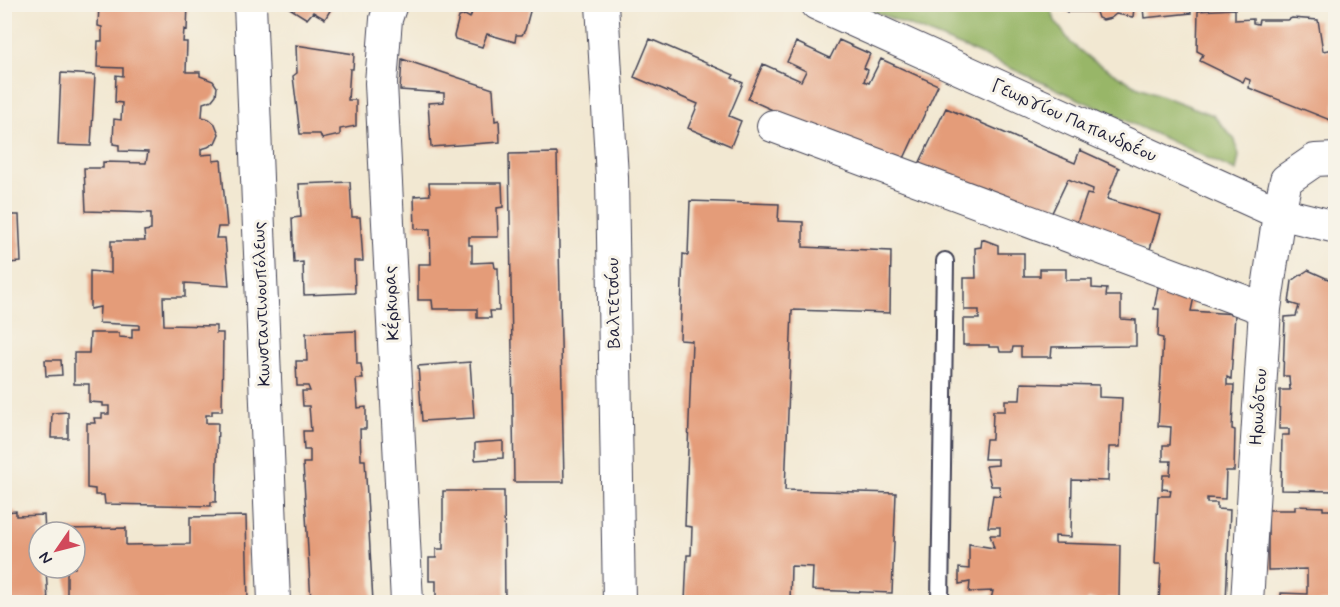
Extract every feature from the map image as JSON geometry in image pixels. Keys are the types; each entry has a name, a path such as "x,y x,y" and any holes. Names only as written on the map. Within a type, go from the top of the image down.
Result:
{"street":[{"name":"Κωνσταντινουπόλεως","path":"250,4 274,603"},
{"name":"Κέρκυρας","path":"391,4 386,19 381,83 407,603"},
{"name":"Βαλτετσίου","path":"602,4 612,177 619,603"},
{"name":"Γεωργίου Παπανδρέου","path":"817,4 1279,213 1335,227"},
{"path":"773,126 1265,309"},
{"name":"Ηρωδότου","path":"1247,603 1265,309 1279,213 1286,180 1316,160 1335,159"}],"lane":[{"path":"940,603 945,261"}],"green space":[{"path":"858,5 1050,5 1055,21 1071,43 1093,61 1136,86 1213,115 1235,140 1239,156 1236,171 975,52"}],"building":[{"path":"99,4 188,4 187,30 184,29 183,42 187,42 186,72 200,72 200,76 213,81 217,87 216,95 212,100 203,103 202,117 215,124 219,134 215,143 201,149 201,155 213,154 213,161 221,160 227,227 218,227 216,238 225,238 229,286 185,283 185,297 163,297 164,325 216,326 216,333 223,333 222,411 212,411 212,415 206,415 206,423 218,423 216,502 211,502 211,506 105,504 104,495 95,495 95,489 87,488 87,423 95,423 94,418 102,418 102,414 109,414 109,406 89,402 89,384 74,384 74,353 89,353 90,333 119,333 119,337 132,338 132,329 139,329 139,325 99,323 100,307 90,309 90,271 111,273 111,241 145,241 144,231 151,230 151,213 86,211 84,168 103,168 103,162 146,163 148,152 119,151 119,145 113,144 114,119 121,120 122,103 115,102 116,75 123,76 123,68 97,67 98,41 102,41 102,27 98,26"},
{"path":"283,4 334,4 325,19 313,12 307,19"},
{"path":"475,4 532,4 525,30 522,35 516,35 515,42 487,34 482,47 455,39 454,36 459,17 465,15 470,18"},
{"path":"1058,4 1190,4 1191,13 1144,18 1143,7 1134,8 1133,17 1116,14 1103,20 1098,18 1096,12 1067,12"},
{"path":"1235,9 1235,20 1253,19 1253,23 1258,24 1259,20 1292,18 1318,20 1323,51 1335,49 1335,122 1249,88 1250,80 1245,78 1243,82 1200,61 1203,54 1197,51 1198,11"},
{"path":"650,39 734,75 732,78 743,83 729,116 741,121 731,146 688,128 698,104 634,77"},
{"path":"839,40 870,54 864,68 868,70 864,81 869,83 881,59 938,85 900,167 748,99 763,64 801,81 806,71 787,62 796,42 830,58"},
{"path":"296,45 354,54 353,69 350,69 348,100 356,100 356,126 340,129 340,135 322,139 320,134 300,134 293,76 297,73"},
{"path":"402,59 493,89 495,121 499,120 500,142 431,147 428,103 444,102 444,93 400,90"},
{"path":"61,73 95,75 91,146 58,145"},
{"path":"946,108 1075,163 1080,150 1119,168 1107,199 1160,215 1150,249 1075,228 1087,194 1092,195 1093,189 1068,179 1048,221 918,166"},
{"path":"557,153 564,482 514,482 509,154"},
{"path":"350,182 352,217 360,217 363,261 354,261 355,293 304,295 303,262 294,263 292,218 301,217 299,184"},
{"path":"429,183 502,183 503,207 497,208 498,237 469,237 469,245 472,245 472,263 494,262 495,268 498,268 499,311 490,311 491,318 477,318 477,309 433,309 432,300 418,300 418,264 431,264 430,229 415,229 414,196 430,195"},
{"path":"690,201 779,204 778,221 803,222 803,247 891,251 890,313 792,310 785,490 896,493 892,593 812,590 813,567 791,566 790,602 685,602 687,555 691,555 692,527 685,526 692,341 680,340 683,254 688,255"},
{"path":"4,215 19,215 21,262 7,263 9,305 4,306"},
{"path":"982,239 998,245 998,253 1024,253 1024,276 1040,276 1040,269 1066,269 1066,280 1092,280 1092,288 1107,289 1106,296 1121,296 1121,319 1136,320 1136,346 1052,347 1051,357 1021,357 1021,347 1013,347 1012,352 1000,352 999,347 989,347 989,345 963,345 963,319 979,319 979,310 964,310 964,278 976,278 975,248 981,247"},
{"path":"1308,270 1335,282 1335,324 1329,321 1331,328 1335,330 1335,491 1281,490 1282,435 1289,435 1289,429 1279,429 1280,390 1290,390 1289,376 1283,376 1285,317 1296,316 1299,306 1289,303 1292,281"},
{"path":"1159,282 1195,292 1191,311 1235,314 1231,379 1227,377 1227,385 1234,385 1232,429 1235,430 1234,471 1226,471 1225,499 1207,498 1207,503 1217,503 1217,509 1230,510 1226,602 1159,602 1161,564 1155,564 1158,496 1170,496 1171,490 1162,489 1163,475 1170,475 1171,461 1163,461 1163,445 1170,445 1171,427 1158,426 1163,338 1158,337 1159,309 1154,309"},
{"path":"356,331 357,364 361,364 363,379 356,379 358,408 366,407 366,429 360,429 361,460 365,460 373,602 311,602 303,463 310,463 310,450 304,450 303,431 311,431 309,406 303,406 302,391 310,391 308,386 297,386 296,361 307,361 306,333"},
{"path":"45,360 61,360 62,375 46,376"},
{"path":"470,362 474,418 422,421 418,366"},
{"path":"1021,383 1099,385 1099,397 1122,398 1120,447 1109,447 1108,481 1072,480 1071,537 1055,536 1055,543 1120,545 1119,599 1107,598 1107,602 1088,599 1087,602 1006,602 1006,599 991,599 993,591 969,592 970,582 959,584 959,568 969,569 969,544 994,548 990,535 1000,535 1000,527 988,527 993,495 1000,496 999,486 991,486 986,466 998,465 998,459 984,459 986,439 992,439 993,411 1005,411 1005,400 1020,400"},
{"path":"68,412 68,438 51,438 52,413"},
{"path":"503,441 503,458 475,460 475,443"},
{"path":"443,491 504,491 505,602 436,602 436,581 429,581 429,558 436,558 436,549 443,549"},
{"path":"1295,506 1335,510 1335,602 1281,602 1281,593 1307,594 1307,569 1268,570 1268,510 1295,510"},
{"path":"16,511 16,516 44,515 44,520 27,520 27,580 47,580 48,602 4,602 4,512"},
{"path":"246,516 248,602 67,602 67,580 87,580 87,529 126,528 126,545 190,544 190,517"}]}
